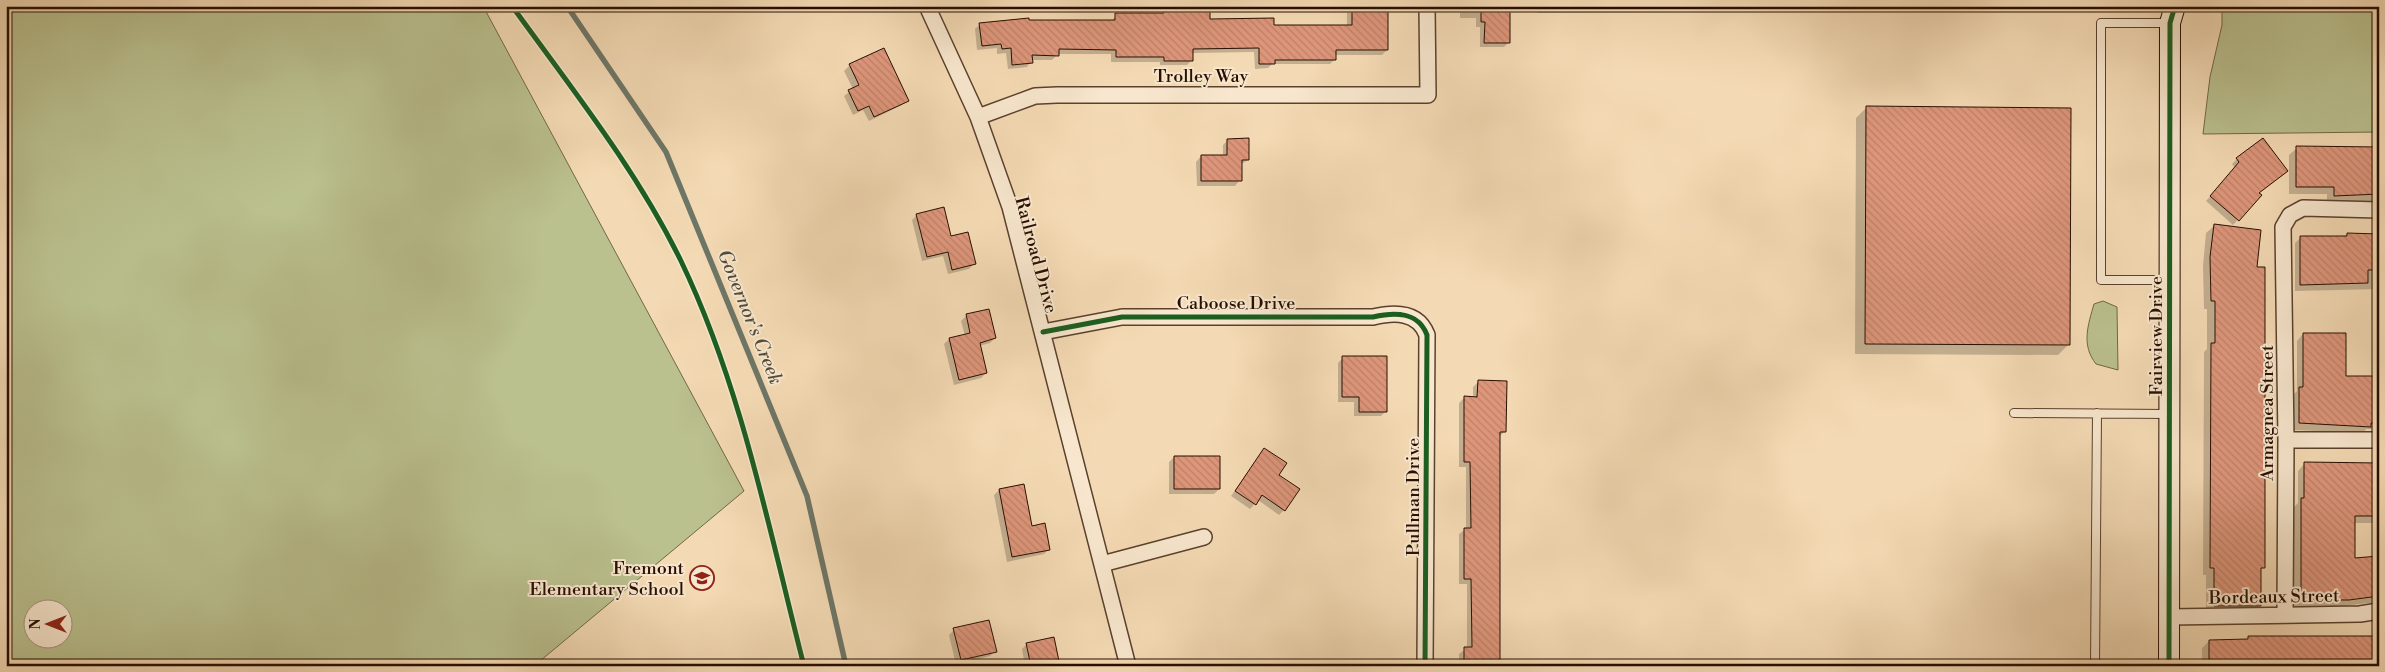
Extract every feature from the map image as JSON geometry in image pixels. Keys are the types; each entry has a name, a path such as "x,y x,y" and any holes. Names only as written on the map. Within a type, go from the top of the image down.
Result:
{"main road":[{"name":"Fairview Drive","path":"2169,666 2170,12"}],"street":[{"name":"Railroad Drive","path":"927,6 978,117 1010,207 1128,666"},
{"name":"Trolley Way","path":"978,117 1035,96 1057,94 1428,95 1427,6"},
{"name":"Armagnea Street","path":"2285,614 2286,440 2283,227 2290,215 2303,208 2379,210"},
{"name":"Caboose Drive","path":"1043,332 1122,317 1373,317 1388,313 1401,313 1417,320 1425,330"},
{"name":"Pullman Drive","path":"1425,330 1427,355 1425,666"},
{"path":"2286,440 2379,440"},
{"path":"1102,564 1204,537"},
{"name":"Bordeaux Street","path":"2169,617 2360,614 2379,611"}],"lane":[{"path":"2169,280 2101,280 2101,23 2170,12"},
{"path":"2014,413 2169,414"},
{"path":"2095,666 2097,413"}],"green space":[{"path":"6,6 483,6 744,491 534,666 6,666"},
{"path":"1538,6 2132,6 2132,10 1538,12"},
{"path":"2222,6 2379,6 2379,132 2203,134 2210,77 2222,25"},
{"path":"2103,301 2117,307 2118,370 2096,364 2091,357 2087,342 2094,304"}],"building":[{"path":"1352,6 1388,6 1388,50 1336,50 1336,60 1275,60 1275,64 1259,64 1259,48 1193,49 1193,61 1164,61 1164,57 1116,57 1116,50 1059,49 1059,56 1032,55 1033,63 1012,65 1011,48 1002,49 1001,44 982,46 979,23 1029,18 1029,20 1115,20 1115,13 1164,13 1164,9 1210,9 1210,19 1274,18 1274,25 1352,25"},
{"path":"1481,6 1510,6 1510,43 1484,43 1485,22 1481,22"},
{"path":"884,48 909,101 874,117 869,106 858,111 848,90 859,85 849,64"},
{"path":"1866,106 2071,108 2070,345 1865,344"},
{"path":"1249,138 1249,160 1242,160 1242,181 1201,181 1201,155 1227,155 1227,139"},
{"path":"2263,138 2288,171 2259,193 2262,195 2239,221 2210,196 2239,162 2236,158"},
{"path":"2296,146 2379,147 2379,194 2334,196 2334,187 2296,187"},
{"path":"944,207 951,236 968,232 976,264 952,270 948,252 927,257 916,214"},
{"path":"2214,224 2261,230 2257,267 2265,267 2265,568 2261,568 2261,606 2214,606 2214,568 2210,568 2211,343 2215,343 2215,301 2211,301 2210,257"},
{"path":"2347,233 2379,234 2379,270 2368,270 2368,283 2300,285 2300,236 2347,236"},
{"path":"989,309 996,338 980,343 987,373 959,380 949,338 970,333 966,314"},
{"path":"2303,333 2346,333 2346,376 2379,376 2379,423 2371,423 2371,427 2299,423 2299,387 2303,387"},
{"path":"1342,356 1387,356 1387,412 1359,412 1359,397 1342,397"},
{"path":"1478,380 1507,381 1506,432 1500,432 1500,666 1464,666 1464,647 1472,647 1471,579 1464,579 1464,528 1471,528 1470,462 1464,462 1464,396 1477,397"},
{"path":"1264,448 1287,463 1279,475 1300,489 1285,511 1262,495 1256,505 1235,491"},
{"path":"1174,456 1220,456 1220,489 1174,489"},
{"path":"2304,462 2379,463 2379,516 2355,516 2355,558 2379,556 2379,596 2349,600 2301,600 2301,498 2304,498"},
{"path":"1024,484 1032,526 1045,523 1050,550 1012,557 999,489"},
{"path":"989,620 997,652 961,660 953,628"},
{"path":"2248,636 2379,636 2379,666 2209,666 2209,640 2248,639"},
{"path":"1054,637 1060,666 1031,666 1026,643"}],"waterway":[{"name":"Governor's Creek","path":"567,6 666,152 807,496 846,666"}],"cycle path":[{"path":"512,6 624,162 681,261 721,359 737,409 766,512 804,666"},
{"path":"2169,666 2170,23 2175,6"},
{"path":"1043,332 1122,317 1373,317 1397,314 1405,315 1418,321 1427,335 1425,666"}],"place":[{"name":"Fremont Elementary School","path":"702,578"}]}
